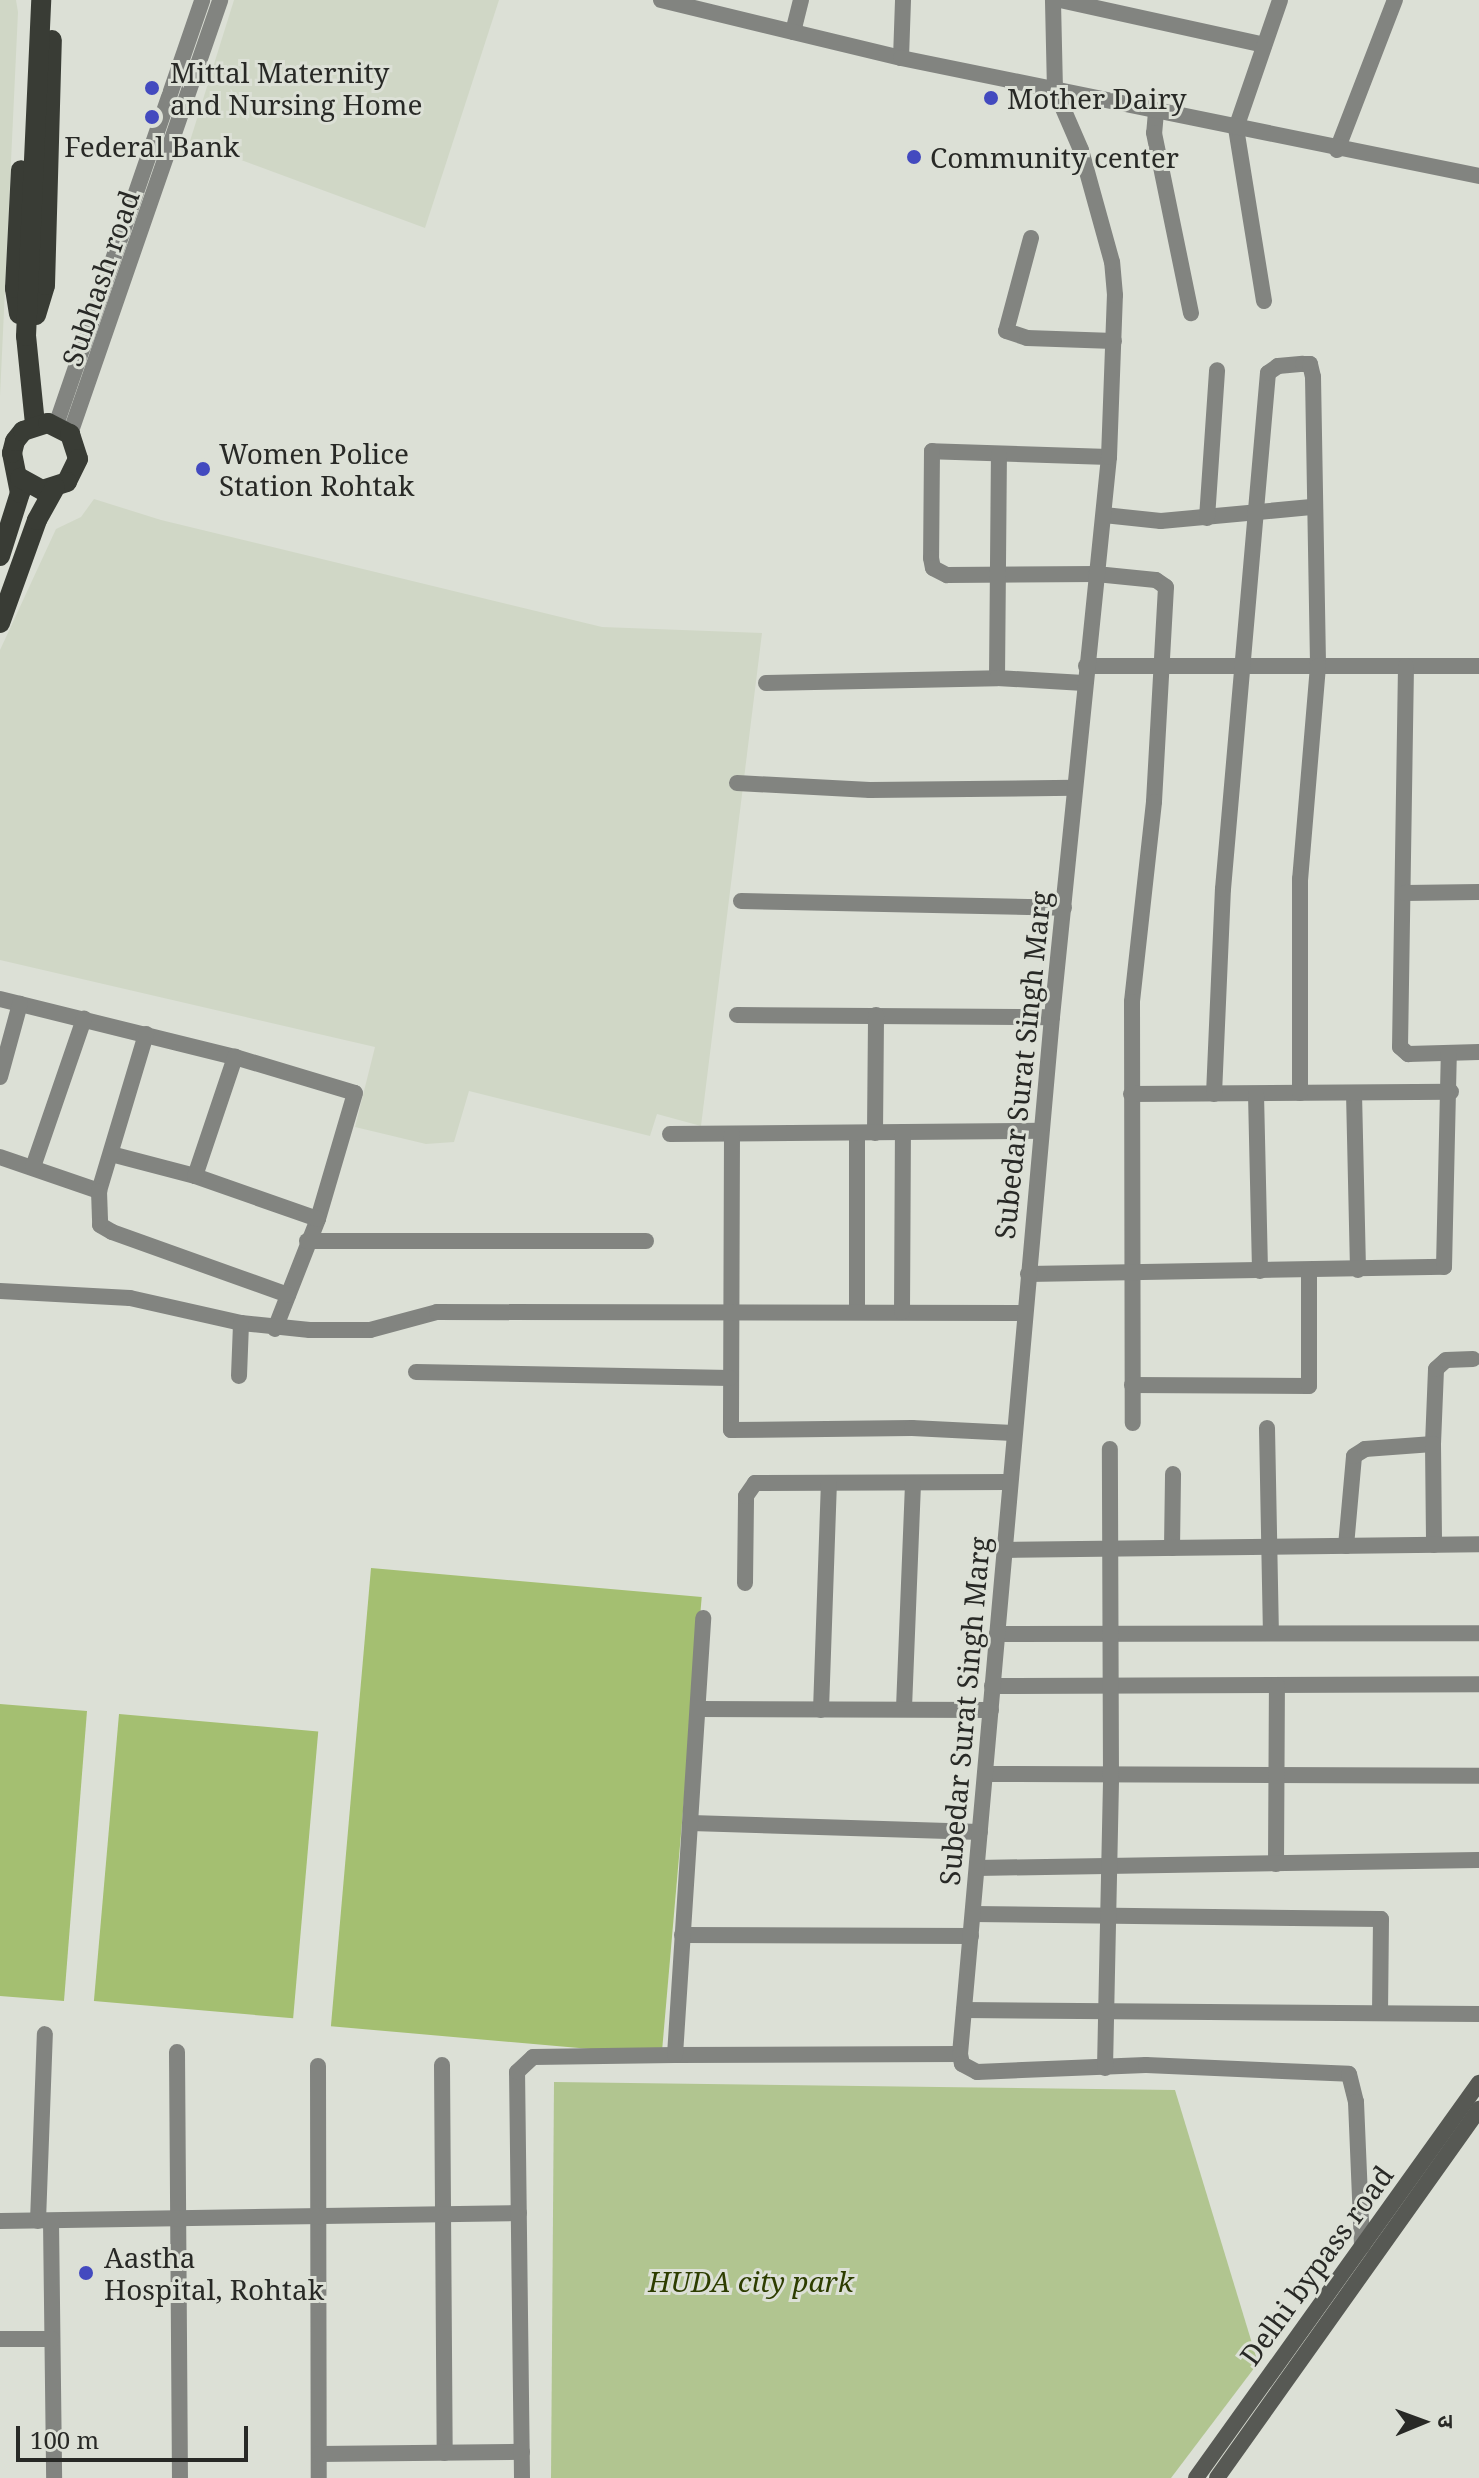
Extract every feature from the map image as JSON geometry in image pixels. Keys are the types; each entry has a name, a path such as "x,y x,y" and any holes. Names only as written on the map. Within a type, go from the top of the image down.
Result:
{"main road":[{"path":"26,336 15,288 27,0"},
{"path":"0,556 15,514 12,453 29,428 26,336 41,0"},
{"path":"26,336 45,285 53,0"},
{"path":"11,469 42,490 67,482 78,459 63,430 29,428"},
{"path":"0,623 37,520 55,488"},
{"name":"Delhi bypass road","path":"1196,2478 1479,2083"},
{"name":"Delhi bypass road","path":"1217,2478 1479,2109"}],"street":[{"name":"Subhash road","path":"63,430 108,336 124,288 202,0"},
{"name":"Subhash road","path":"63,430 107,281 220,0"},
{"path":"661,0 901,58 1337,150 1479,176"},
{"path":"793,32 801,0"},
{"path":"901,58 903,0"},
{"path":"1053,0 1055,90"},
{"path":"1060,0 1264,45"},
{"path":"1264,301 1236,128 1280,0"},
{"path":"1337,150 1394,0"},
{"name":"Subedar Surat Singh Marg","path":"960,2054 1024,1313 1085,674 1109,457 1114,341 1112,262 1081,150 1055,90"},
{"path":"1156,112 1154,133 1191,313"},
{"path":"1031,238 1006,331 1027,338 1114,341"},
{"path":"107,281 124,288"},
{"path":"91,332 108,336"},
{"path":"1214,1094 1241,666 1254,515 1268,373 1278,366 1312,369 1311,507 1318,666 1300,879 1300,1093"},
{"path":"1207,518 1217,370"},
{"path":"0,436 29,428"},
{"path":"1109,457 932,451 931,558 933,568 947,575 1096,574 1164,583 1165,666 1132,1002 1130,1272 1133,1423"},
{"path":"997,678 1002,574 999,454"},
{"path":"1104,515 1161,521 1254,515 1311,507"},
{"path":"766,683 997,678 1165,666 1479,666"},
{"path":"1406,666 1405,893 1400,1047 1408,1054 1479,1052"},
{"path":"737,783 870,790 1074,788"},
{"path":"1405,893 1479,892"},
{"path":"741,901 1064,908"},
{"path":"0,999 235,1057 355,1093 318,1219 275,1329"},
{"path":"0,1077 20,1004"},
{"path":"737,1015 1052,1017"},
{"path":"875,1133 876,1015"},
{"path":"33,1167 84,1019"},
{"path":"146,1034 99,1191 100,1225 288,1295"},
{"path":"1028,1274 1444,1267 1451,1092 1449,1053"},
{"path":"195,1176 235,1057"},
{"path":"1131,1094 1451,1092"},
{"path":"1354,1093 1358,1270"},
{"path":"1256,1094 1260,1271"},
{"path":"670,1134 1041,1131"},
{"path":"902,1312 903,1132"},
{"path":"857,1133 857,1312"},
{"path":"732,1134 729,1424 736,1432 912,1428 1013,1433"},
{"path":"111,1154 195,1176 318,1219"},
{"path":"0,1157 99,1191"},
{"path":"307,1241 646,1241"},
{"path":"1132,1385 1309,1386 1309,1270"},
{"path":"0,1291 130,1298 275,1329 370,1330 437,1312 1024,1313"},
{"path":"239,1376 241,1323"},
{"path":"1434,1545 1436,1369 1446,1360 1473,1359"},
{"path":"416,1372 730,1378"},
{"path":"1267,1428 1271,1633"},
{"path":"1346,1546 1354,1456 1365,1449 1433,1444"},
{"path":"1105,2068 1111,1777 1110,1449"},
{"path":"1172,1548 1173,1474"},
{"path":"745,1583 749,1488 755,1483 1009,1482"},
{"path":"904,1708 913,1483"},
{"path":"821,1710 829,1484"},
{"path":"1004,1550 1479,1544"},
{"path":"675,2055 703,1618"},
{"path":"997,1634 1479,1633"},
{"path":"992,1686 1479,1684"},
{"path":"1276,1864 1277,1685"},
{"path":"699,1709 991,1710"},
{"path":"985,1774 1111,1777 1479,1776"},
{"path":"691,1823 980,1832"},
{"path":"977,1868 1478,1860"},
{"path":"973,1914 1381,1919 1380,2012"},
{"path":"682,1935 971,1936"},
{"path":"964,2010 1479,2014"},
{"path":"45,2034 44,2221 52,2339 54,2478"},
{"path":"177,2052 180,2478"},
{"path":"522,2478 516,2085 523,2062 533,2057 960,2054 962,2064 977,2072 1105,2068 1349,2074 1356,2102 1362,2247"},
{"path":"442,2065 445,2453"},
{"path":"318,2066 319,2478"},
{"path":"0,2221 519,2213"},
{"path":"0,2339 52,2339"},
{"path":"319,2454 522,2452"}],"shaded area":[{"path":"0,0 16,0 18,12 0,396"},
{"path":"234,0 499,0 425,228 190,141"},
{"path":"94,499 161,520 602,627 762,633 701,1126 657,1114 650,1136 469,1091 454,1142 426,1144 355,1127 375,1047 0,960 0,650 56,529 81,517"},
{"path":"371,1568 702,1597 662,2055 331,2026"},
{"path":"0,1704 87,1711 64,2001 0,1996"},
{"path":"119,1714 318,1731 293,2018 94,2001"}],"green space":[{"name":"HUDA city park","path":"554,2082 1175,2090 1258,2363 1171,2478 551,2478"}],"place":[{"name":"Mittal Maternity and Nursing Home","path":"152,88"},
{"name":"Mother Dairy","path":"991,98"},
{"name":"Federal Bank","path":"152,117"},
{"name":"Community center","path":"914,157"},
{"name":"Women Police Station Rohtak","path":"203,469"},
{"name":"Aastha Hospital, Rohtak","path":"86,2273"}]}
